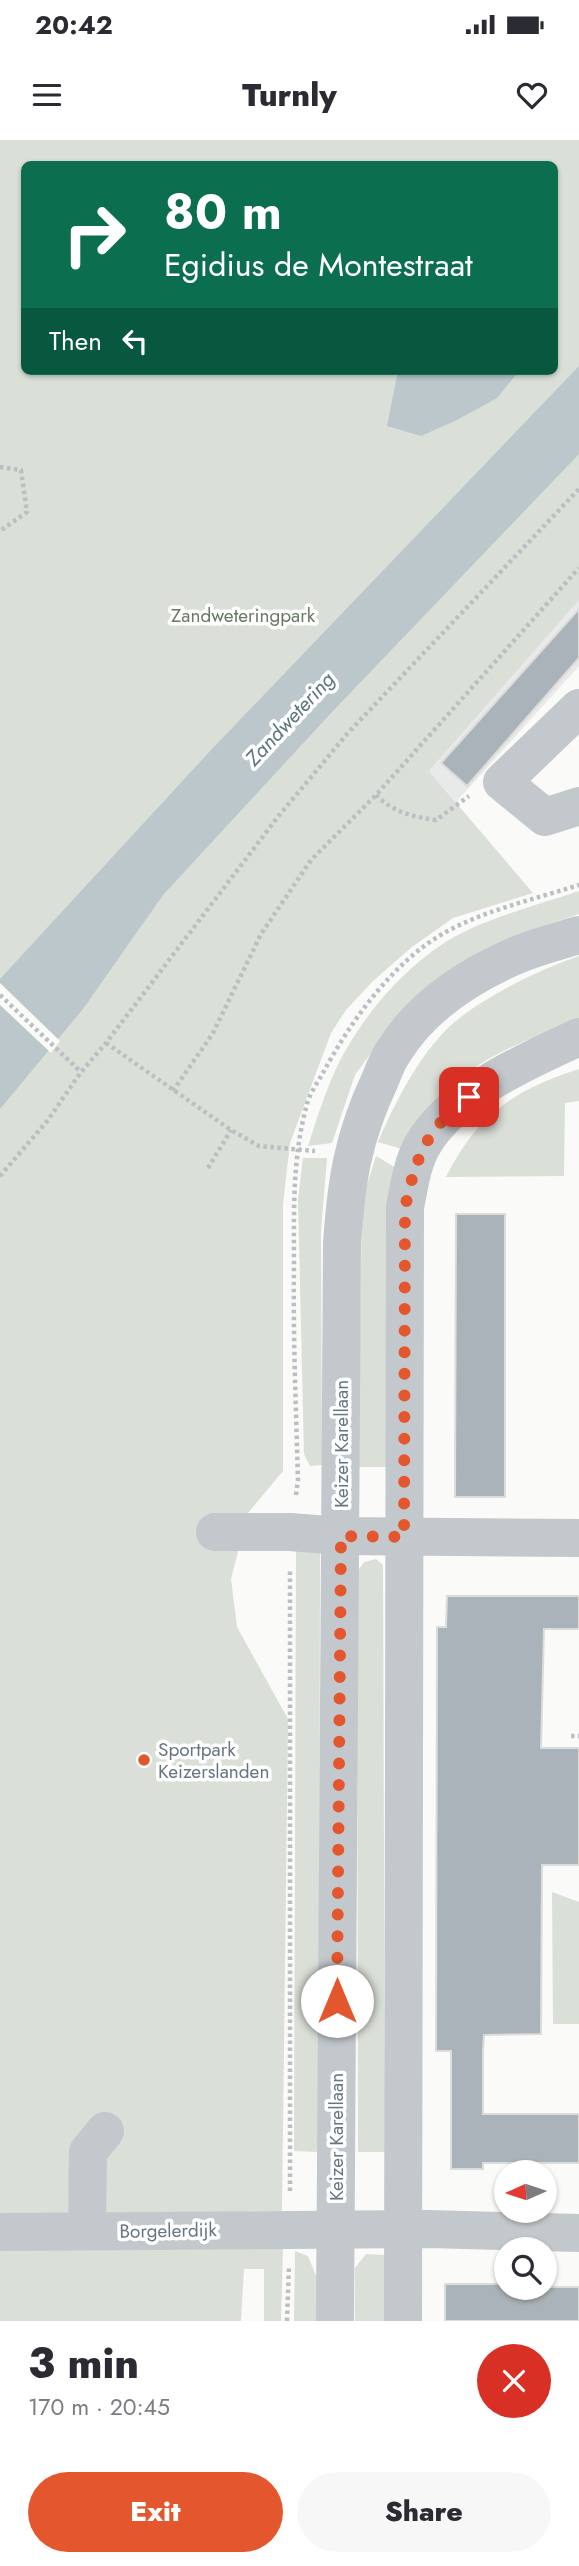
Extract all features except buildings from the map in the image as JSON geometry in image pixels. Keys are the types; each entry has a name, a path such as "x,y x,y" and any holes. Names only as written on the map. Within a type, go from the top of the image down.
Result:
{"street":[{"path":"579,708 502,782 545,817 579,806"},
{"name":"Keizer Karellaan","path":"335,2321 342,1244 352,1152 373,1094 393,1051 418,1021 447,994 509,958 579,935"},
{"path":"403,2321 405,1208 422,1146 451,1110 478,1090 579,1037"},
{"path":"215,1532 579,1538"},
{"path":"87,2231 88,2152 105,2131"},
{"name":"Borgelerdijk","path":"0,2232 404,2229 579,2233"}],"path":[{"path":"0,467 20,470 27,512 0,531"},
{"path":"0,1176 48,1120 81,1072 277,818 347,734 579,489"},
{"path":"173,1091 213,1033 261,934 311,860 376,795 579,568"},
{"path":"376,795 387,806 416,818 436,820 466,797 502,782"},
{"path":"0,995 81,1072"},
{"path":"106,1043 173,1091 259,1146 296,1151 352,1152"},
{"path":"208,1168 231,1130"},
{"path":"571,1736 579,1736"},
{"path":"287,2321 290,2229"}],"shaded area":[{"path":"579,600 579,666 456,802 429,771"}],"green space":[{"name":"Zandweteringpark","path":"0,140 579,140 579,600 429,771 533,893 453,918 412,947 373,981 346,1010 331,1033 290,1143 283,1204 283,1471 248,1513 231,1579 237,1627 288,1719 282,2211 250,2211 246,2248 283,2249 281,2321 264,2321 264,2269 244,2269 241,2321 0,2321"},
{"path":"579,891 579,914 537,928 401,1012 355,1075 332,1143 308,1146 341,1059 366,1018 416,964 454,937 469,930 499,917"},
{"path":"579,956 579,1021 513,1046 467,1073 439,1099 405,1150 378,1142 415,1070 444,1032 489,998 545,969"},
{"path":"579,1069 579,1101 565,1103 564,1176 446,1177 471,1137 500,1108 535,1086"},
{"path":"376,1156 398,1169 389,1467 358,1467 362,1201"},
{"path":"303,1158 327,1158 321,1231 322,1465 310,1466 304,1454 298,1199"},
{"path":"296,1549 320,1551 319,2152 294,2151"},
{"path":"376,1559 383,1565 385,2152 358,2152 357,1572 364,1562"},
{"path":"552,1892 579,1902 579,2024 553,2024"},
{"path":"295,2251 308,2256 319,2283 319,2321 294,2321"},
{"path":"366,2254 385,2255 385,2321 355,2321 355,2268"}],"water":[{"name":"Zandwetering","path":"579,366 579,454 332,712 163,895 83,1009 0,1109 0,979 211,750"},
{"path":"397,375 516,375 497,398 421,436 387,426"}],"pier":[{"path":"0,983 60,1041 51,1053 0,1005"}],"place":[{"name":"Sportpark Keizerslanden","path":"144,1760"}],"route":[{"path":"337,2001 341,1536 404,1537 405,1208 422,1146 451,1110 469,1097"}]}
